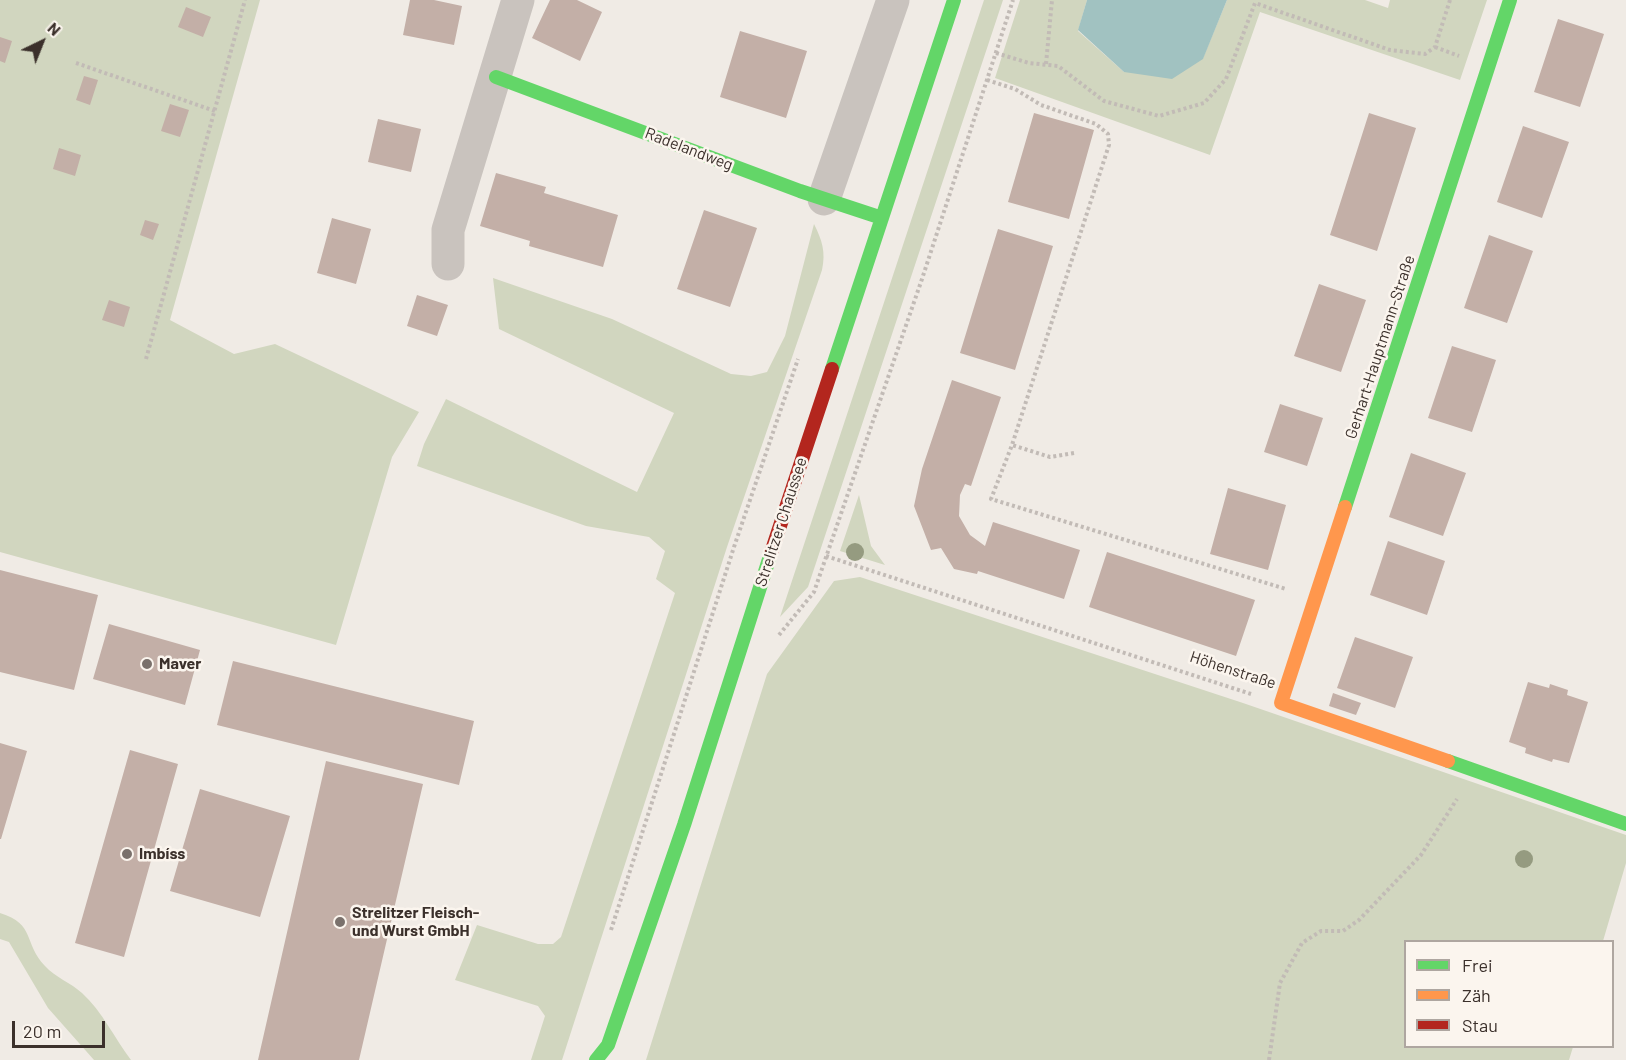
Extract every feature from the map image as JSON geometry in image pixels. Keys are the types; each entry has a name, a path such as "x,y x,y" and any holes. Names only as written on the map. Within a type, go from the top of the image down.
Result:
{"street":[{"path":"448,264 448,230 518,0"},
{"path":"837,203 893,0"},
{"name":"Strelitzer Chaussee","path":"604,1055 684,825 743,637 954,0"},
{"name":"Gerhart-Hauptmann-Straße","path":"1281,703 1510,0"},
{"name":"Radelandweg","path":"496,77 882,218"},
{"name":"Höhenstraße","path":"1281,703 1626,824"}],"path":[{"path":"147,359 245,0"},
{"path":"1013,0 987,80 1015,89 1041,105 1096,124 1108,134 1109,145 1012,445 991,499 1315,600"},
{"path":"1046,64 1052,0"},
{"path":"996,53 1058,66 1104,101 1159,116 1204,104 1226,79 1255,3 1390,50 1425,54 1435,47 1450,0"},
{"path":"76,63 215,111"},
{"name":"Höhenstraße","path":"987,80 826,556 1281,703"},
{"path":"1012,445 1050,457 1074,453"},
{"path":"1269,1060 1281,983 1302,943 1321,931 1343,931 1359,920 1421,855 1451,811 1469,769"}],"green space":[{"path":"0,0 260,0 170,320 234,354 275,344 419,412 392,457 336,645 0,552"},
{"path":"984,0 1003,0 808,587 780,617"},
{"path":"1020,0 1087,0 1078,31 1124,72 1203,58 1227,0 1365,0 1388,8 1390,0 1487,0 1460,80 1260,12 1210,155 995,78"},
{"path":"814,224 824,257 822,270 727,547 562,1060 531,1060 545,1016 538,1006 455,980 477,925 538,944 553,944 561,937 675,593 656,579 665,551 649,537 586,526 417,466 424,444 446,399 637,492 674,413 499,329 493,278 612,319 731,374 751,376 767,372 785,336"},
{"path":"859,495 871,546 885,565 840,551"},
{"path":"860,577 1243,703 1626,835 1626,863 1603,940 1404,940 1404,1048 1573,1048 1569,1060 646,1060 767,674 834,581"},
{"path":"0,913 19,923 28,935 38,958 45,966 78,989 89,1000 131,1060 94,1060 48,1008 9,942 0,939"}],"water":[{"path":"1087,0 1227,0 1203,59 1172,79 1124,72 1078,30"}],"building":[{"path":"410,0 434,0 462,6 454,45 403,35"},
{"path":"550,0 577,0 602,12 580,61 532,38"},
{"path":"186,7 211,17 203,37 178,27"},
{"path":"1558,19 1604,34 1580,107 1534,92"},
{"path":"740,31 807,51 786,118 720,97"},
{"path":"0,37 12,41 5,63 0,61"},
{"path":"84,76 98,80 90,105 76,100"},
{"path":"170,104 189,110 180,137 161,131"},
{"path":"1034,113 1094,130 1069,219 1008,202"},
{"path":"1369,113 1416,128 1377,251 1330,235"},
{"path":"378,119 421,129 411,172 368,162"},
{"path":"1523,126 1569,142 1542,218 1497,202"},
{"path":"59,148 81,155 75,176 53,169"},
{"path":"496,173 546,187 544,193 618,215 603,267 529,246 530,241 480,226"},
{"path":"704,210 757,228 730,307 677,289"},
{"path":"332,218 371,229 356,284 317,273"},
{"path":"145,220 159,224 153,240 140,235"},
{"path":"998,229 1053,246 1015,370 960,353"},
{"path":"1489,235 1533,251 1507,323 1464,308"},
{"path":"1319,284 1366,300 1341,372 1294,356"},
{"path":"417,295 448,305 437,336 407,326"},
{"path":"109,300 130,307 124,327 102,320"},
{"path":"1452,346 1496,360 1472,432 1428,418"},
{"path":"952,380 1001,397 971,486 965,484 960,495 959,516 970,535 985,546 993,522 1080,550 1064,599 978,571 977,574 954,569 941,548 931,550 914,506 922,469"},
{"path":"1280,404 1323,418 1307,466 1264,452"},
{"path":"1411,453 1466,473 1443,536 1389,517"},
{"path":"1228,488 1286,505 1268,570 1210,554"},
{"path":"1388,541 1445,561 1427,615 1370,595"},
{"path":"1107,552 1255,600 1236,656 1089,607"},
{"path":"0,570 98,595 74,690 0,672"},
{"name":"Maver","path":"109,624 200,650 185,705 93,679"},
{"path":"1355,637 1413,657 1395,708 1337,688"},
{"path":"233,661 474,721 459,785 217,725"},
{"path":"1528,682 1549,688 1550,684 1568,690 1567,695 1588,702 1569,763 1553,759 1552,762 1525,753 1526,748 1509,742"},
{"path":"1333,693 1361,703 1356,715 1329,706"},
{"path":"0,743 27,751 1,839 0,839"},
{"name":"Imbíss","path":"130,750 178,764 124,957 75,943"},
{"name":"Strelitzer Fleisch- und Wurst GmbH","path":"326,761 423,784 359,1060 258,1060"},
{"path":"200,789 290,816 260,917 170,891"}],"traffic: fast":[{"path":"832,369 954,0"},
{"path":"1345,507 1510,0"},
{"path":"496,77 800,191 882,218"},
{"path":"596,1060 608,1045 684,825 771,553"},
{"path":"1448,761 1626,824"}],"traffic: slow":[{"path":"1345,507 1281,703 1448,761"}],"traffic: jam":[{"path":"771,553 832,369"}],"place":[{"name":"Maver","path":"147,664"},
{"name":"Imbíss","path":"127,854"},
{"name":"Strelitzer Fleisch- und Wurst GmbH","path":"340,922"}]}
